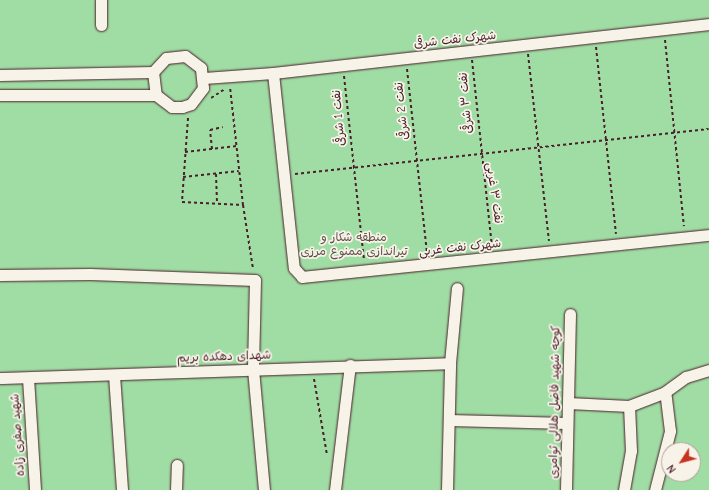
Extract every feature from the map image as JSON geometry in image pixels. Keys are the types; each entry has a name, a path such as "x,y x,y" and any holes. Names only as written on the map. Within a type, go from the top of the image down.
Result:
{"street":[{"path":"101,0 101,25"},
{"name":"شهرک نفت شرقی","path":"204,78 273,73 709,24"},
{"path":"0,75 153,72 166,58 180,56 194,61 204,78 203,88 191,104 172,107 156,95 0,95"},
{"path":"153,72 156,95"},
{"name":"شهرک نفت غربی","path":"273,73 296,272 306,278 709,235"},
{"path":"0,275 90,274 255,280 253,369 264,490"},
{"path":"447,490 450,363 457,288"},
{"name":"کوچه شهید فاضل هلالی ثوامری","path":"566,490 570,314"},
{"name":"شهدای دهکده بریم","path":"0,378 114,375 350,365 450,363"},
{"path":"335,490 350,365"},
{"path":"568,403 629,406 665,392 686,377 709,370"},
{"path":"114,375 122,490"},
{"name":"شهید صفری زاده","path":"28,378 35,490"},
{"path":"655,490 670,431 665,392"},
{"path":"624,490 630,451 629,406"},
{"path":"449,420 567,423"},
{"path":"176,490 177,465"}],"path":[{"path":"664,29 672,133 686,237"},
{"path":"595,37 617,245"},
{"path":"527,45 550,252"},
{"name":"نفت ۳ شرقی","path":"471,51 479,154"},
{"name":"نفت 2 شرقی","path":"406,58 429,265"},
{"name":"نفت 1 شرقی","path":"344,65 352,168 365,272"},
{"path":"229,76 243,204 255,280"},
{"path":"209,100 230,88"},
{"path":"194,116 186,118 182,202 243,204"},
{"path":"212,149 210,130 223,128"},
{"path":"284,176 709,129"},
{"path":"184,152 237,146"},
{"name":"نفت ۳ غربی","path":"479,154 494,258"},
{"path":"183,177 239,171"},
{"path":"216,174 217,204"},
{"path":"312,367 328,459"}],"green space":[{"name":"منطقه شکار و تیراندازی ممنوع مرزی","path":"0,0 709,0 709,490 0,490"}]}
